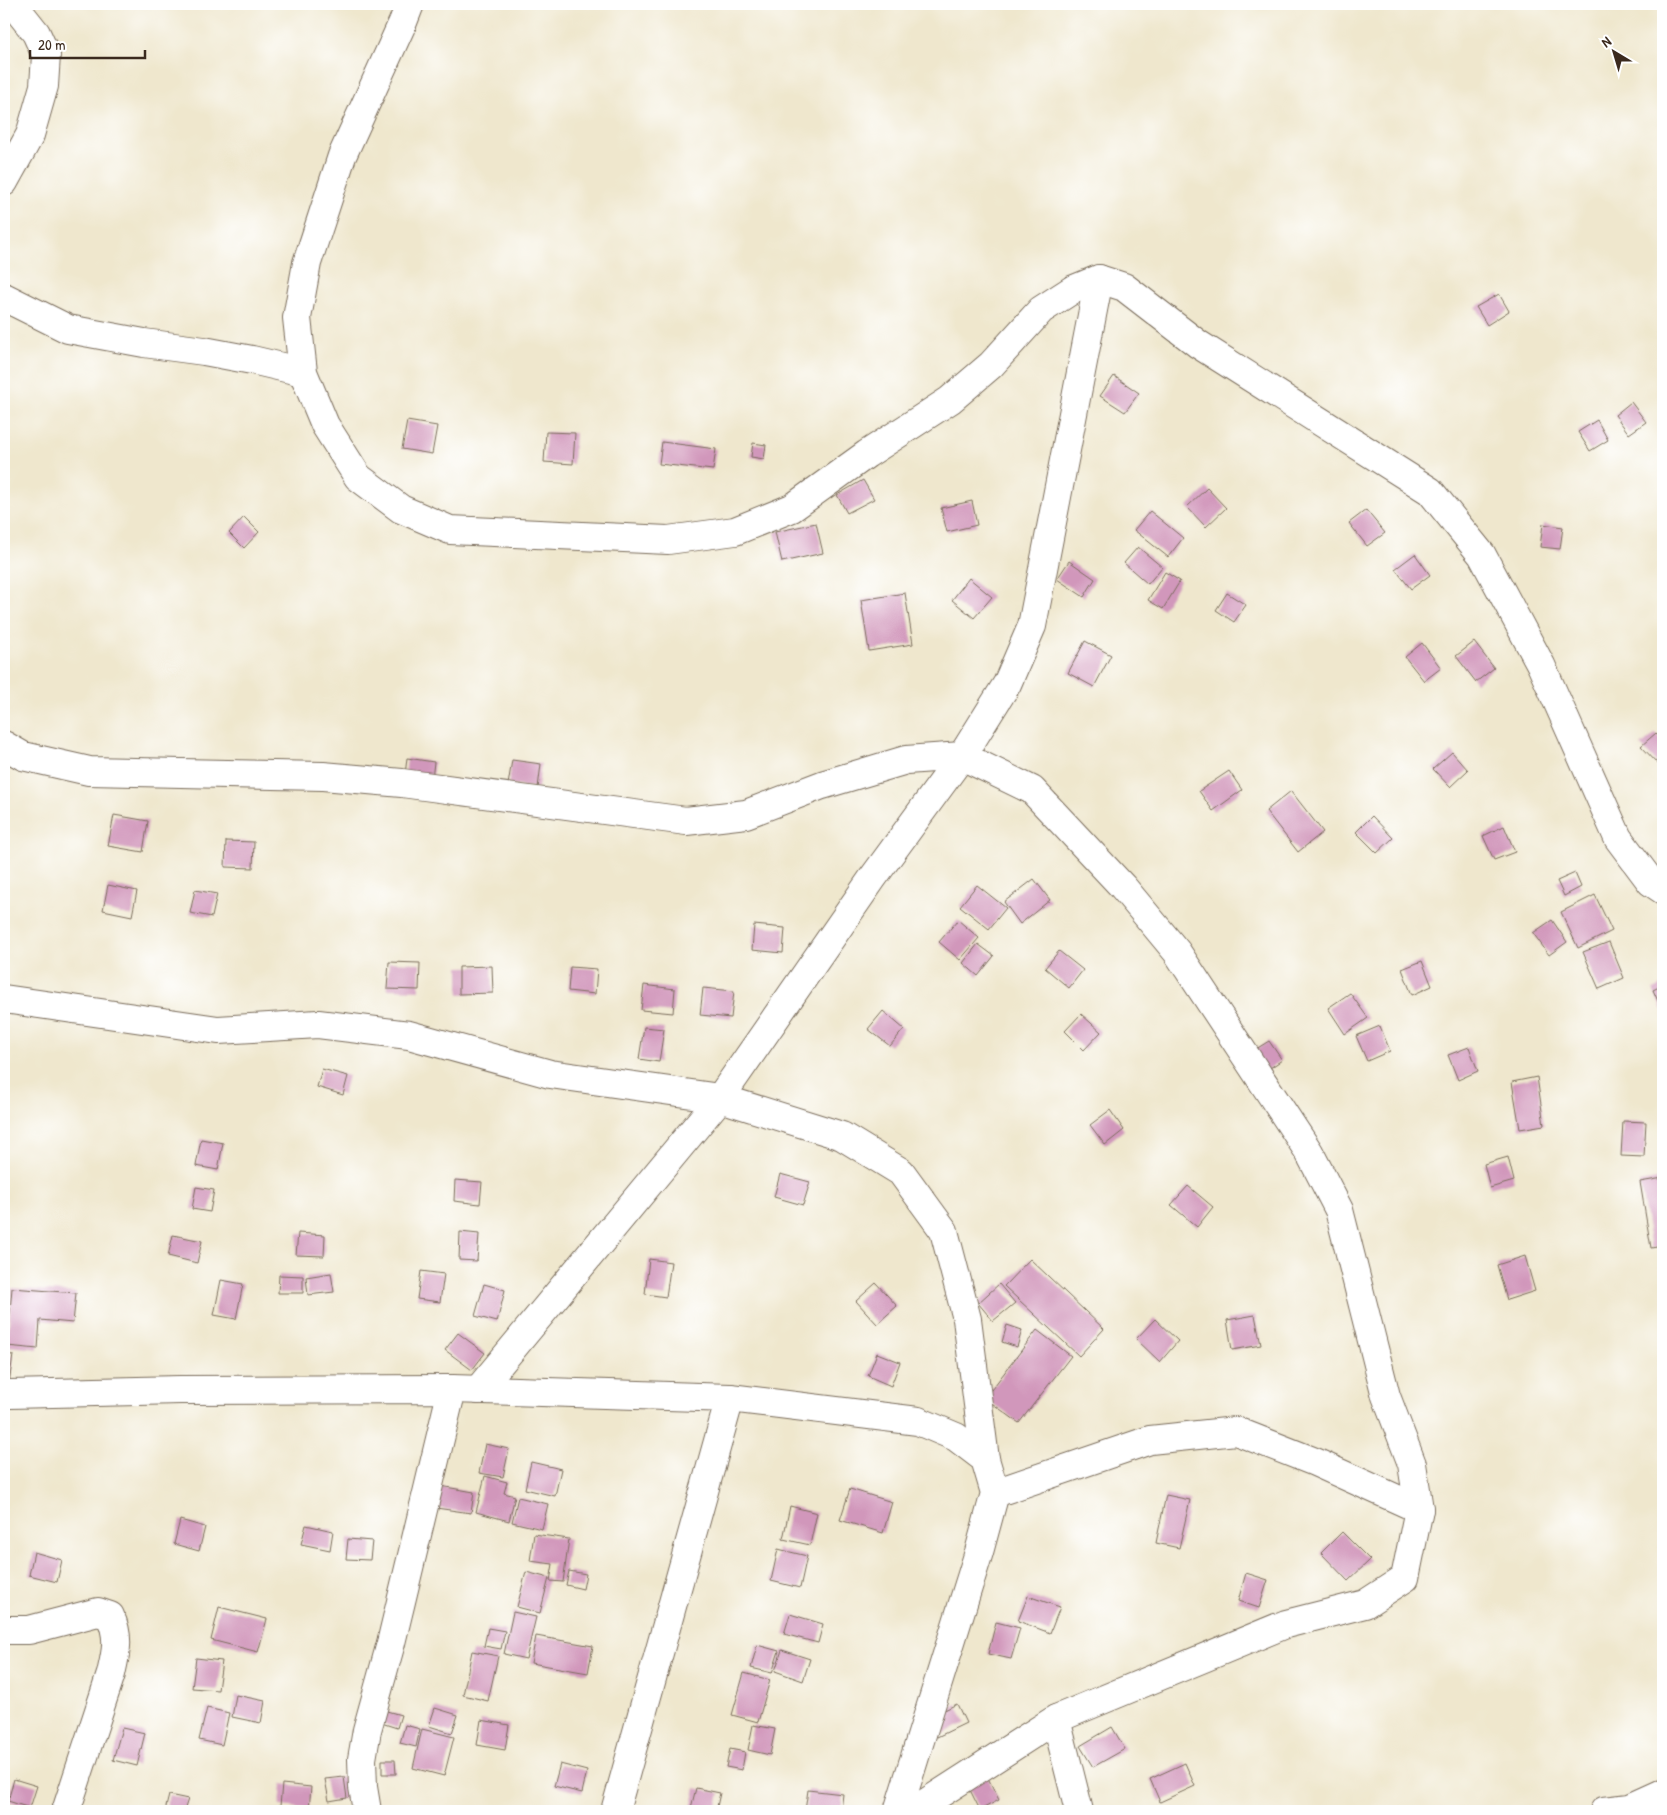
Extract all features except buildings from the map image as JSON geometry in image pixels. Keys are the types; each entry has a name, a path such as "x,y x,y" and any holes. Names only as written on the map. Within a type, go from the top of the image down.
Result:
{"street":[{"path":"4,182 30,135 44,86 46,63 46,55 36,33 13,4"},
{"path":"410,4 342,156 306,263 297,318 303,372 324,425 358,476 401,509 450,530 668,540 734,532 792,508 867,454 950,400 991,365 1041,310 1072,290 1099,279 1124,287 1198,344 1430,491 1482,555 1541,665 1618,838 1651,882 1663,890"},
{"path":"367,1811 363,1787 362,1759 367,1730 465,1389 720,1098 872,880 962,756 1007,684 1032,626 1099,279"},
{"path":"4,297 68,329 144,343 214,352 303,372"},
{"path":"4,745 22,756 89,770 323,776 402,782 686,821 746,814 822,785 906,760 962,756 1032,790 1123,887 1177,952 1309,1152 1340,1210 1386,1396 1412,1464 1419,1509 1405,1578 1365,1604 1286,1624 1056,1720 913,1811"},
{"path":"4,999 218,1030 318,1024 408,1035 550,1074 720,1098 842,1136 901,1172 944,1231 967,1319 985,1459 995,1493 979,1552 898,1811"},
{"path":"4,1393 465,1389 730,1398 918,1421 956,1437 985,1459"},
{"path":"615,1811 730,1398"},
{"path":"995,1493 1150,1440 1236,1430 1315,1462 1419,1509"},
{"path":"4,1630 29,1630 98,1612 110,1616 116,1630 116,1652 112,1674 66,1811"},
{"path":"1056,1720 1079,1811"},
{"path":"1604,1811 1630,1808 1663,1793"}]}
